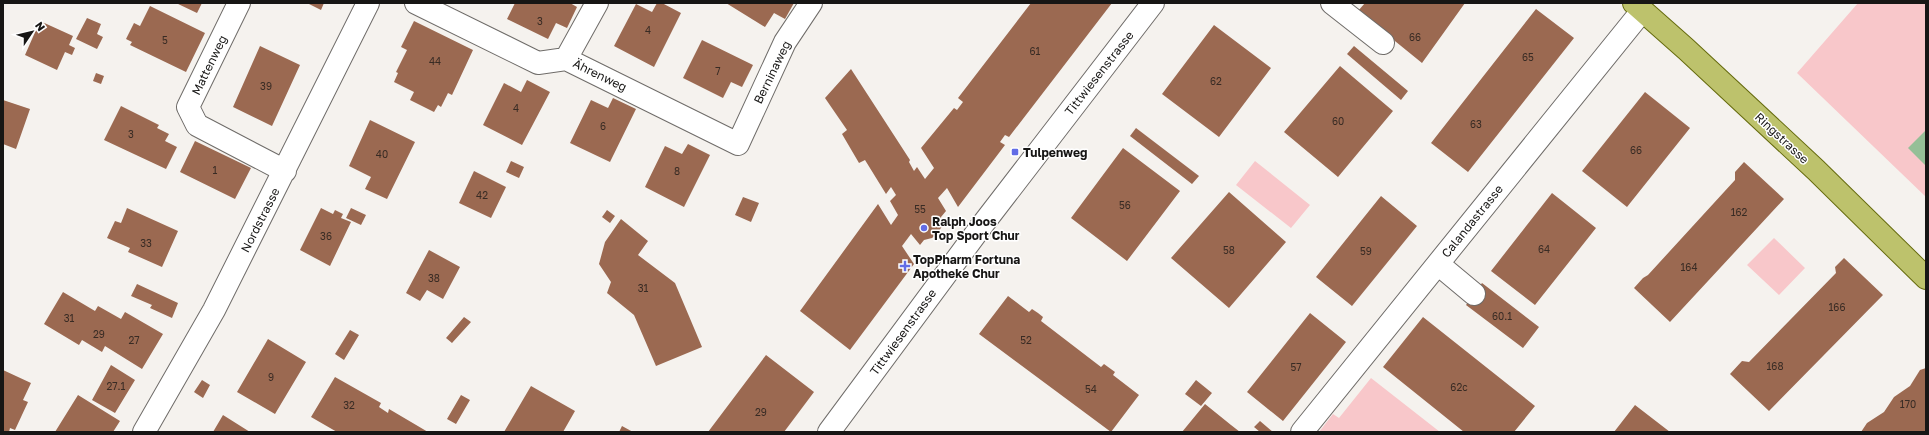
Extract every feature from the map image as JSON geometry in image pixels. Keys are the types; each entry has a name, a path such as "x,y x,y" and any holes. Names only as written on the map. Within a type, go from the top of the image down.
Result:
{"main road":[{"name":"Ringstrasse","path":"1638,7 1686,49 1816,170 1926,278"}],"street":[{"name":"Mattenweg","path":"239,3 188,107 196,125 284,170"},
{"name":"Nordstrasse","path":"144,432 214,310 368,3"},
{"name":"Ährenweg","path":"416,3 538,63 566,59 738,144"},
{"path":"566,59 597,3"},
{"name":"Berninaweg","path":"738,144 785,42 810,3"},
{"name":"Tittwiesenstrasse","path":"829,432 983,224 1153,3"},
{"path":"1332,3 1383,44"},
{"name":"Calandastrasse","path":"1302,432 1438,264 1638,7"},
{"path":"1438,264 1474,294"}],"shaded area":[{"path":"1858,3 1926,3 1926,197 1797,73"},
{"path":"1926,130 1926,166 1908,148"},
{"path":"1255,161 1310,205 1291,228 1236,185"},
{"path":"1774,238 1805,268 1779,295 1747,265"},
{"path":"1371,378 1440,432 1319,432 1333,414 1339,418"}],"building":[{"path":"176,3 202,3 197,13"},
{"path":"307,3 324,3 321,10"},
{"path":"515,3 570,3 577,7 567,28 556,23 548,39 507,19"},
{"path":"657,3 662,3 681,13 654,67 614,46 636,4 652,12"},
{"path":"726,3 794,3 785,19 774,13 765,27"},
{"path":"1031,3 1112,3 1009,137 1005,135 1000,142 1005,145 958,207 947,188 938,198 946,211 941,217 942,226 938,233 932,238 924,240 920,245 911,234 902,246 914,264 850,350 800,311 878,204 891,225 898,215 890,201 896,195 891,187 886,194 865,160 859,163 842,134 847,130 825,98 851,69 910,160 909,162 914,171 917,167 925,179 934,168 921,148 954,108 957,110 963,102 958,98"},
{"path":"1365,3 1465,3 1422,63 1358,11"},
{"path":"150,6 205,33 186,72 130,45 132,42 126,39 134,23 140,26"},
{"path":"1536,9 1574,38 1468,172 1431,143"},
{"path":"87,18 101,24 97,34 103,37 97,49 76,39"},
{"path":"40,21 73,36 69,45 75,48 72,55 65,52 57,70 25,55"},
{"path":"414,21 473,50 452,95 448,93 441,107 438,105 434,112 410,100 414,92 394,82 398,73 396,72 407,50 401,47"},
{"path":"1214,25 1271,68 1219,137 1162,94"},
{"path":"702,40 753,65 742,87 731,82 723,98 683,78"},
{"path":"260,46 300,65 272,126 233,107"},
{"path":"1354,46 1408,91 1401,100 1347,54"},
{"path":"1340,66 1393,111 1338,177 1284,132"},
{"path":"96,73 104,76 101,84 93,81"},
{"path":"527,80 550,92 522,145 483,125 504,83 521,92"},
{"path":"1645,92 1690,128 1627,207 1582,171"},
{"path":"613,98 636,109 610,162 570,143 591,100 608,108"},
{"path":"3,100 30,109 16,149 3,144"},
{"path":"121,106 159,125 157,128 169,134 165,141 177,147 166,169 104,140"},
{"path":"370,120 415,142 387,199 365,189 371,177 349,166"},
{"path":"1136,128 1199,176 1192,184 1130,136"},
{"path":"195,141 251,168 235,199 180,172"},
{"path":"688,144 710,155 684,207 645,187 665,146 682,154"},
{"path":"1123,148 1180,191 1127,261 1071,218"},
{"path":"511,161 524,167 519,178 506,172"},
{"path":"1744,162 1784,199 1670,322 1634,288 1643,278 1648,275 1735,180 1735,172"},
{"path":"474,171 506,187 491,218 459,203"},
{"path":"1229,192 1286,242 1229,308 1171,258"},
{"path":"1552,193 1596,228 1535,305 1491,271"},
{"path":"1381,196 1417,226 1352,306 1316,277"},
{"path":"743,197 759,203 751,222 735,215"},
{"path":"127,208 178,231 162,267 128,252 130,248 107,238 115,221 121,223"},
{"path":"321,208 333,214 335,210 343,214 341,218 351,222 330,266 300,250"},
{"path":"351,208 366,215 361,225 346,218"},
{"path":"607,210 615,216 610,223 602,217"},
{"path":"621,219 648,241 638,255 675,283 702,347 656,366 634,315 607,293 611,282 599,264 605,242"},
{"path":"429,250 460,267 443,299 427,290 420,301 406,293"},
{"path":"1844,258 1883,295 1769,411 1730,374 1742,361 1749,362 1836,273 1835,267"},
{"path":"1482,283 1539,327 1523,348 1466,305"},
{"path":"137,284 178,303 172,318 150,308 152,305 131,296"},
{"path":"63,292 95,311 98,306 121,319 125,312 163,334 142,369 105,346 102,352 82,340 79,345 44,324"},
{"path":"1008,296 1029,312 1032,309 1038,313 1043,317 1041,321 1101,367 1104,364 1115,372 1113,375 1139,395 1111,432 979,334"},
{"path":"1310,313 1346,342 1283,421 1247,392"},
{"path":"464,317 471,322 452,343 446,338"},
{"path":"1423,317 1535,406 1514,432 1464,432 1383,367"},
{"path":"350,330 359,335 344,360 335,354"},
{"path":"268,339 306,362 275,414 237,392"},
{"path":"766,355 814,392 784,432 708,432"},
{"path":"111,365 135,380 115,413 92,400"},
{"path":"1926,368 1926,432 1861,432 1867,423 1884,412 1894,397 1910,386 1920,370"},
{"path":"3,370 31,383 23,400 28,402 15,430 10,428 9,432 3,432"},
{"path":"335,377 381,403 379,407 388,413 389,409 428,432 337,432 311,417"},
{"path":"202,380 210,385 203,398 194,392"},
{"path":"1196,380 1212,393 1201,406 1185,394"},
{"path":"531,386 575,411 563,432 504,432"},
{"path":"78,395 120,421 113,432 55,432"},
{"path":"461,395 470,400 456,424 447,419"},
{"path":"1205,404 1231,425 1240,432 1182,432"},
{"path":"1635,405 1670,432 1614,432"},
{"path":"223,415 250,432 213,432"},
{"path":"1260,421 1273,432 1260,432 1254,427"},
{"path":"622,426 633,432 619,432"}],"place":[{"name":"Tulpenweg","path":"1015,152"},
{"name":"Ralph Joos Top Sport Chur","path":"924,228"},
{"name":"TopPharm Fortuna Apotheke Chur","path":"905,266"}]}
